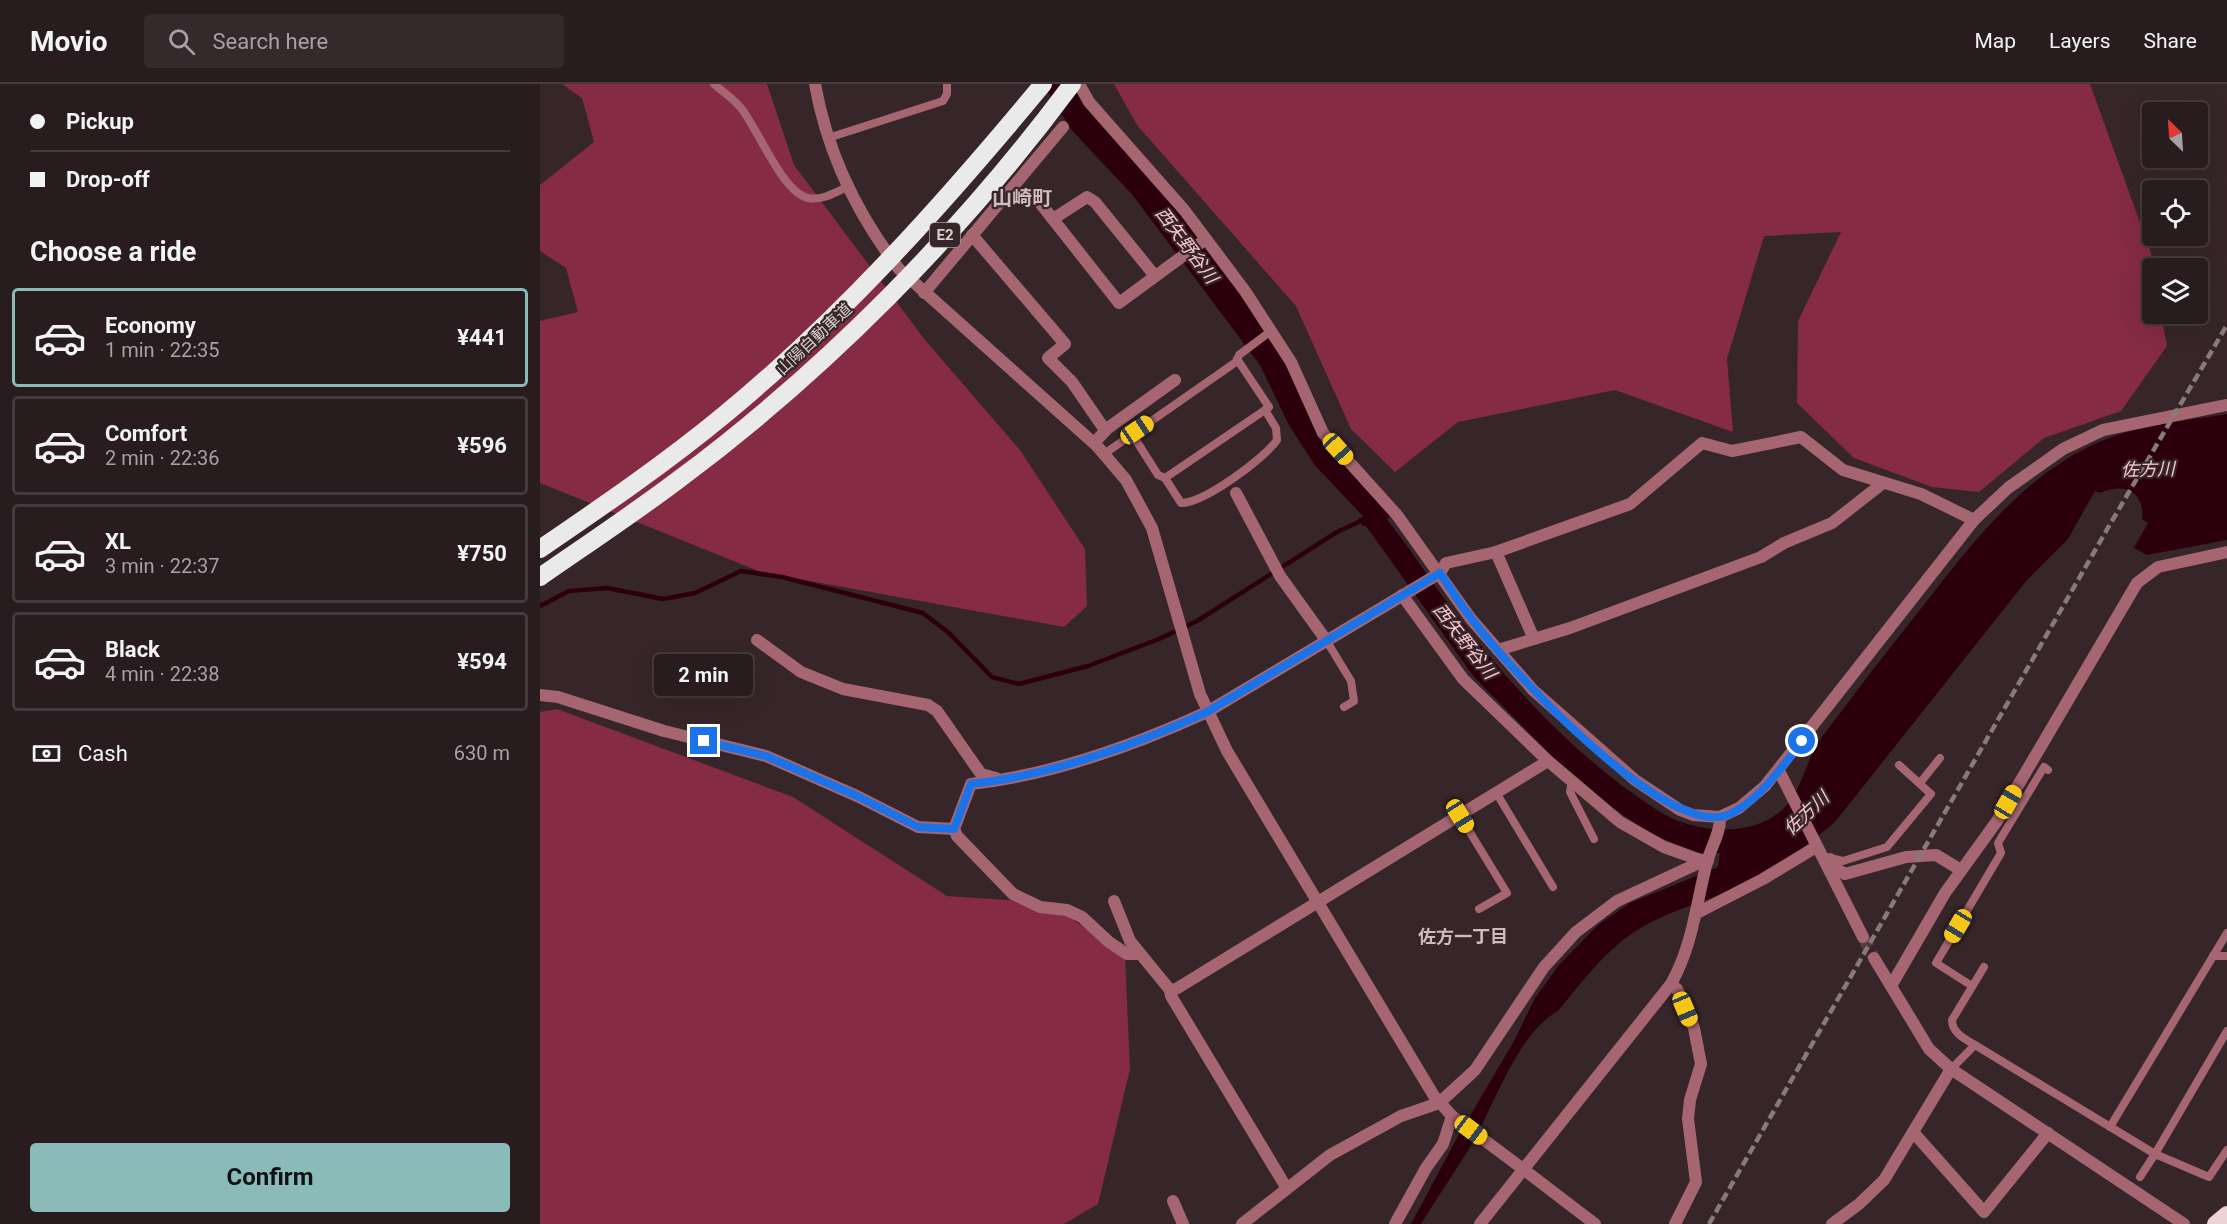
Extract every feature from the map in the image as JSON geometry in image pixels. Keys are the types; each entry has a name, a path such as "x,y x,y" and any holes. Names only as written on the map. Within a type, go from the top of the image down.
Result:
{"highway":[{"name":"山陽自動車道","path":"540,549 668,459 725,414 789,358 949,195 1043,84"},
{"name":"山陽自動車道","path":"540,576 679,480 806,374 878,306 967,212 1072,84"},
{"path":"2216,1224 2227,1214"}],"street":[{"path":"815,84 828,138 847,186 881,245 899,269 1094,443 1126,480 1144,510 1157,542 1207,712 1227,751 1439,1103 1454,1118 1595,1224"},
{"path":"1079,84 1089,102 1185,211 1203,242 1291,362 1323,433 1397,515 1472,619 1498,650 1533,690 1635,780 1680,810 1720,821"},
{"path":"924,292 1063,127"},
{"path":"1053,219 1087,197 1095,202 1155,276"},
{"path":"1037,199 1119,303 1203,242"},
{"path":"972,235 1065,344 1048,358 1072,382 1105,430"},
{"path":"1094,443 1105,430 1175,380"},
{"path":"1480,1224 1671,984 1687,952 1706,861 1720,821 1781,775 1974,520 2034,467 2091,435 2121,425 2227,405"},
{"path":"1139,954 1127,954 1109,942 1082,917 1067,910 1040,907 1013,894 957,836 954,829 971,784 1047,771 1207,712 1440,573 1446,563 1496,552 1630,504 1701,443 1732,451 1801,437 1843,470 1921,494 1974,520"},
{"path":"1498,650 1761,557 1784,543 1832,523 1883,483"},
{"path":"1236,493 1278,570 1326,640"},
{"path":"1496,552 1534,639"},
{"path":"1891,986 1961,870 1997,821 2137,583 2158,567 2227,552"},
{"path":"1402,595 1463,679 1548,761 1620,822 1664,847 1706,861"},
{"path":"757,640 801,672 843,689 928,705 937,711 981,774 994,776 998,781"},
{"path":"540,696 558,697 664,731 766,756 857,796 918,827 954,829"},
{"path":"1170,990 1192,980 1318,904 1548,761"},
{"path":"1781,775 1863,937"},
{"path":"1820,851 1835,868 1845,874 1906,856 1936,855 1961,870"},
{"path":"1697,911 1820,851"},
{"path":"1242,1224 1286,1187 1344,1147 1401,1116 1439,1103 1475,1070 1544,967 1576,932 1617,901 1706,861"},
{"path":"1114,901 1130,941 1170,990 1171,996 1286,1187"},
{"path":"1874,958 1929,1049 1951,1069 2184,1224"},
{"path":"1671,984 1677,989 1694,1028 1701,1064 1690,1100 1688,1119 1696,1182 1675,1224"},
{"path":"1832,1224 1859,1204 1884,1180 1951,1069"},
{"path":"1395,1224 1426,1168 1443,1144 1454,1118"},
{"path":"1912,1132 1984,1212 2048,1133"},
{"path":"1173,1201 1184,1224"}],"lane":[{"path":"714,84 739,106 759,132 793,192 810,199 826,197 847,186"},
{"path":"828,138 943,101 947,94 947,84"},
{"path":"1104,454 1238,359 1268,332"},
{"path":"1164,477 1269,407 1238,359"},
{"path":"1132,434 1158,475 1164,477 1181,503 1191,503 1269,451 1277,440 1276,428 1265,410"},
{"path":"1230,479 1236,493"},
{"path":"1326,640 1354,691 1354,701 1344,707"},
{"path":"1920,783 1940,758"},
{"path":"1820,851 1843,861 1887,847 1931,794 1899,765"},
{"path":"1972,987 1936,963 2001,853 1998,843 2044,767 2048,770"},
{"path":"1572,782 1570,792 1594,839"},
{"path":"1497,794 1552,887"},
{"path":"1460,816 1507,893 1479,909"},
{"path":"2110,1127 2227,933"},
{"path":"2213,956 2227,956"},
{"path":"1984,967 1952,1020 1952,1025 1958,1034 2155,1154 2209,1177 2227,1150"},
{"path":"2140,1177 2227,1031"},
{"path":"1951,1069 1975,1045"}],"shaded area":[{"path":"562,84 767,84 794,165 925,340 1020,450 1085,549 1087,606 1064,627 761,572 540,483 540,321 578,312 566,268 540,251 540,185 594,142 582,98"},
{"path":"1114,84 2090,84 2142,228 2142,246 2148,246 2151,253 2152,258 2142,258 2142,324 2163,324 2167,346 2121,411 2044,438 1979,492 1932,487 1854,458 1797,403 1798,321 1841,232 1764,236 1727,359 1733,432 1615,390 1458,422 1395,472 1351,429 1296,306 1137,125"},
{"path":"557,709 793,797 947,896 1049,903 1125,956 1130,1069 1098,1204 1064,1224 540,1224 540,712"}],"water":[{"name":"佐方川","path":"2227,414 2227,540 2147,555 2134,548 2148,523 2142,519 2142,509 2136,496 2131,491 2117,488 2100,493 2095,491 2068,539 2027,580 1835,822 1789,857 1753,880 1659,918 1634,932 1602,959 1558,1011 1544,1021 1519,1052 1473,1142 1421,1224 1411,1224 1457,1138 1514,1041 1535,998 1559,965 1598,925 1630,903 1718,867 1720,853 1698,853 1649,833 1612,807 1552,756 1474,677 1366,526 1363,526 1358,519 1365,515 1367,508 1350,490 1355,484 1391,524 1490,657 1541,714 1568,740 1626,789 1671,818 1703,828 1737,829 1769,819 1788,803 1798,788 1816,746 1857,690 1983,532 2032,484 2059,464 2088,447 2120,434 2160,424"}],"waterway":[{"name":"西矢野谷川","path":"1058,84 1082,122 1142,186 1271,358 1301,420 1325,457 1377,512"},
{"path":"540,606 569,591 607,588 663,599 695,593 741,571 782,577 923,613 949,633 992,677 1019,684 1088,666 1159,639 1197,621 1337,532 1365,519"}],"tunnel":[{"path":"1863,937 1874,958"}],"railway":[{"path":"1709,1224 2109,526 2227,325"}],"district":[{"name":"山崎町","path":"1022,198"},
{"name":"佐方一丁目","path":"1463,936"}],"route":[{"path":"704,741 766,756 857,796 918,827 954,829 971,784 1011,780 1047,771 1183,723 1207,712 1440,573 1472,619 1533,690 1575,729 1667,804 1693,815 1720,817 1729,813 1750,800 1765,786 1802,741"}]}
